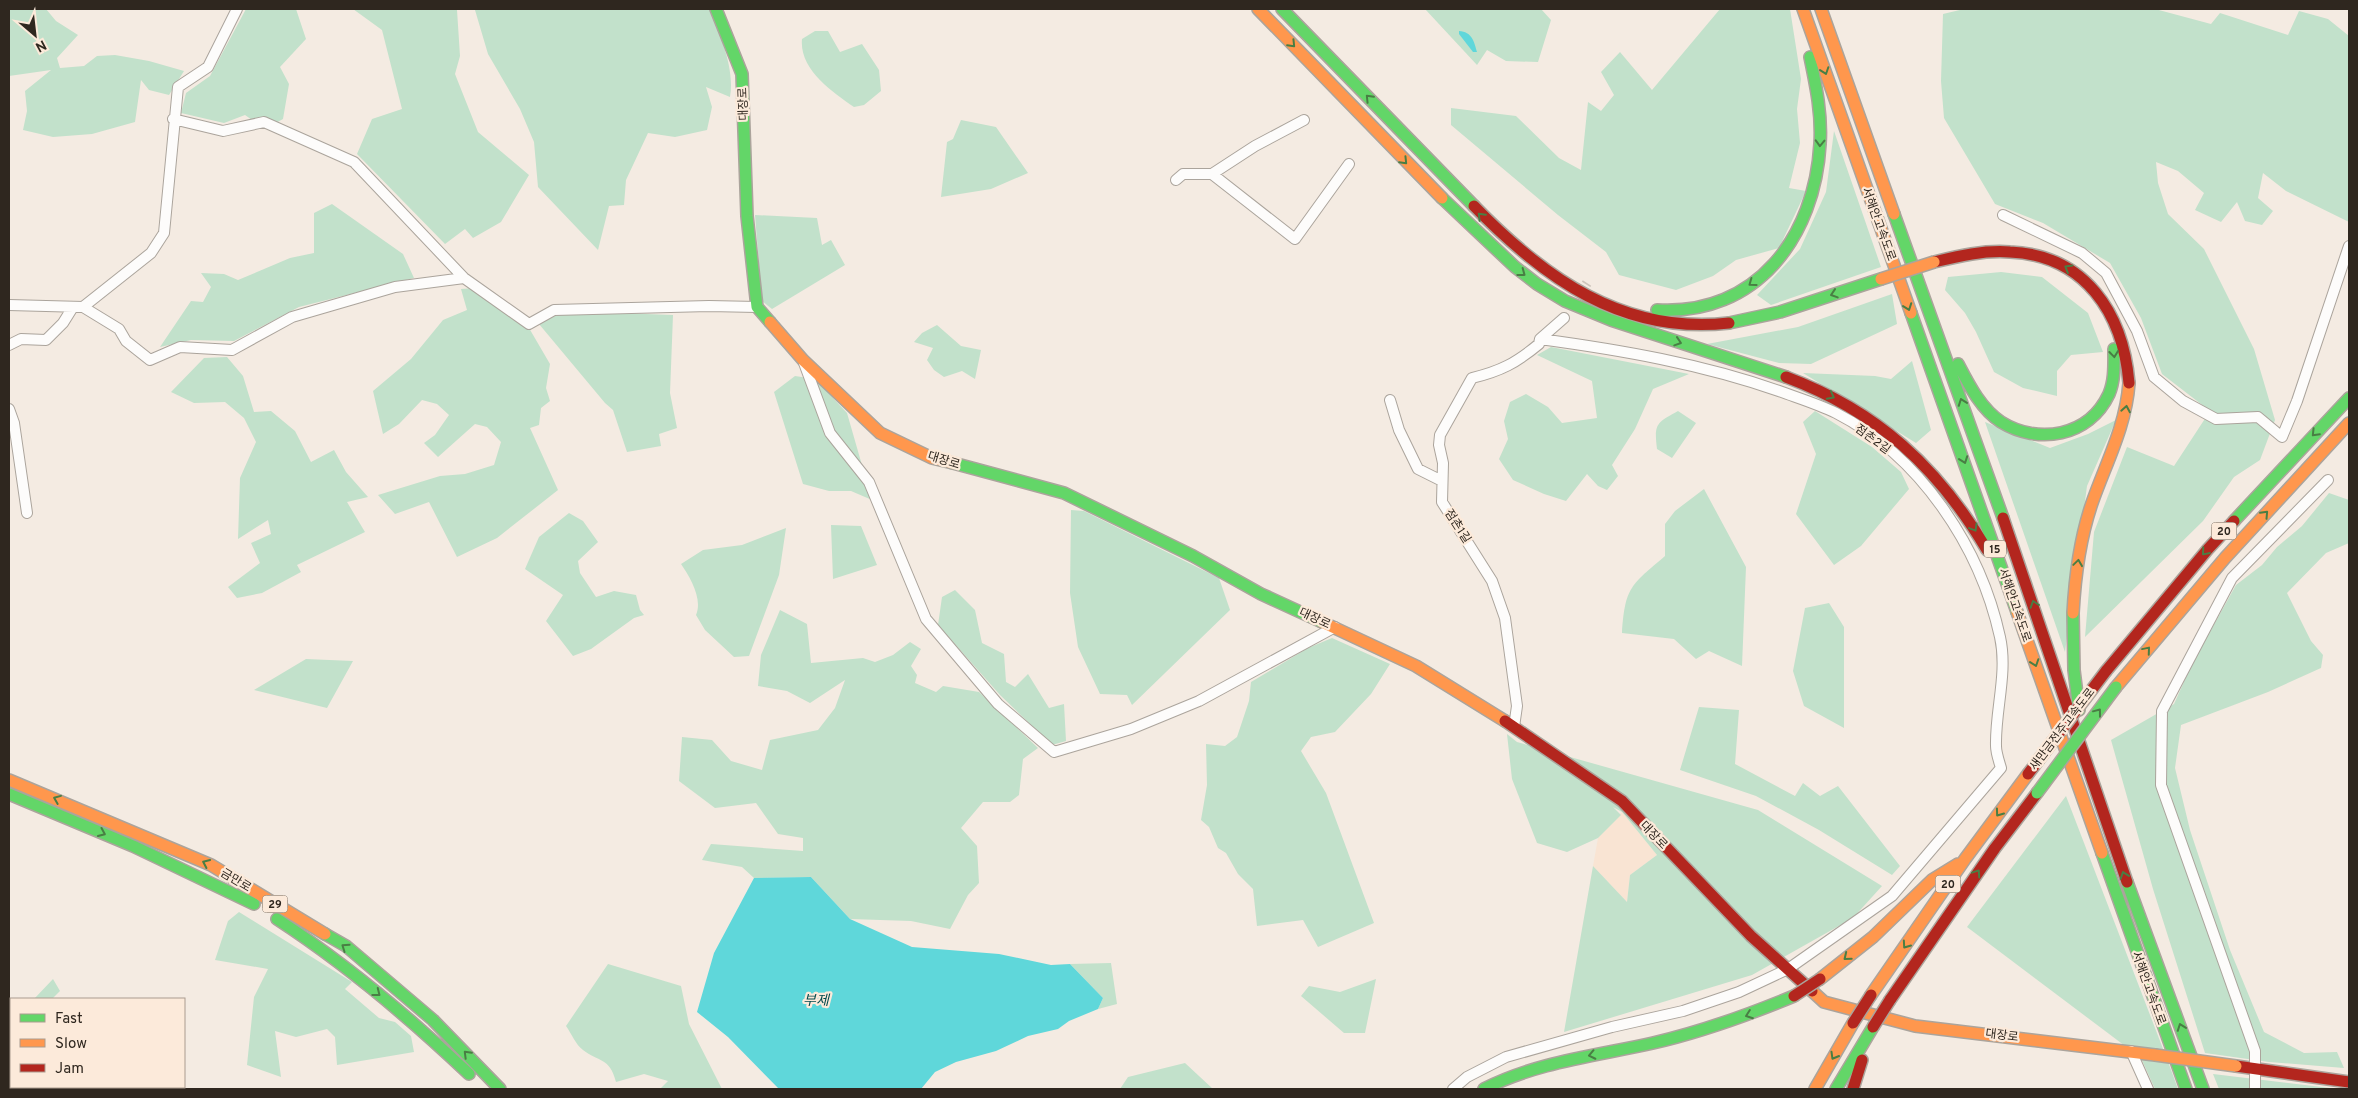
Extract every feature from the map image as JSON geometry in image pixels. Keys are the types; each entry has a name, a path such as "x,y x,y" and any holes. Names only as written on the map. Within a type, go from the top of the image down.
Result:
{"main road":[{"name":"대장로","path":"716,9 742,74 747,216 757,307 803,360 880,433 932,458 1064,493 1193,556 1261,594 1416,666 1514,726 1622,801 1751,936 1824,1002 1915,1026 2131,1051 2349,1082"},
{"path":"1258,9 1430,188 1511,265 1538,285 1561,299 1615,321 1785,377 1818,390 1847,405 1901,441 1933,473 1968,519 1996,568 2018,615"},
{"path":"1282,9 1505,240 1527,259 1603,305 1634,315 1664,321 1717,324 1746,320 1882,284"},
{"path":"1574,289 1602,300 1648,310 1686,310 1725,299 1747,287 1767,272 1787,251 1800,229 1811,203 1821,146 1818,98 1802,9"},
{"name":"서해안고속도로","path":"1802,9 2186,1089"},
{"name":"서해안고속도로","path":"1821,9 2030,592 2124,875 2203,1089"},
{"path":"1615,321 1686,331 1730,331 1783,320 1882,284 1984,252 2036,254 2061,264 2083,277 2097,291 2107,305 2123,338 2128,359 2127,406 2122,429 2089,512 2080,551 2071,620 2073,674 2088,768"},
{"path":"1918,282 1965,378 1986,408 2000,421 2027,434 2047,436 2077,428 2095,415 2112,388 2115,354 2107,326 2081,292 2048,271 2018,264 1935,267"},
{"name":"새만금전주고속도로","path":"1814,1089 1853,1023 1965,859 2106,671 2208,549 2349,398"},
{"name":"새만금전주고속도로","path":"1836,1089 1890,1000 1994,848 2116,687 2225,558 2349,423"},
{"name":"금만로","path":"9,780 211,865 346,946 433,1020 500,1089"},
{"name":"금만로","path":"9,794 54,812 258,906 318,946 422,1029 478,1084"},
{"path":"1484,1089 1522,1073 1567,1061 1705,1031 1794,996 1820,980 1873,937 1932,880 1965,859"},
{"path":"1853,1089 1873,1027"}],"street":[{"path":"9,345 21,339 46,340 78,307 151,253 164,233 173,119 178,87 208,67 238,9"},
{"path":"173,119 223,131 264,122 354,162 464,278 529,324 554,310 709,306 757,307"},
{"path":"1176,180 1183,174 1212,174 1255,146 1304,120"},
{"path":"1212,174 1294,238 1348,164"},
{"path":"2003,215 2082,253 2106,273 2137,331 2154,377 2183,401 2216,418 2258,417 2282,437 2297,401 2349,246"},
{"path":"9,305 78,307 119,329 126,341 150,360 180,347 232,350 292,317 394,287 464,278"},
{"name":"점촌1길","path":"1514,726 1517,706 1504,618 1492,581 1442,502 1443,463 1438,445 1440,435 1472,378 1495,373 1517,362 1539,344 1540,339 1564,318"},
{"name":"점촌2길","path":"1540,339 1654,358 1750,381 1836,413 1877,440 1899,458 1947,514 1963,537 1983,582 2000,636 2002,651 2003,671 1996,748 2002,768 1892,896 1788,969"},
{"path":"803,360 830,433 869,482 926,619 998,704 1054,752 1131,730 1199,701 1335,627"},
{"path":"1390,400 1399,430 1418,468 1442,481"},
{"path":"9,409 14,423 27,513"},
{"path":"2255,1089 2255,1051 2161,785 2162,711 2232,578 2328,480"},
{"path":"1452,1089 1467,1077 1506,1056 1612,1027 1683,1011 1739,992 1788,969"},
{"path":"2131,1051 2148,1089"}],"shaded area":[{"path":"1622,812 1657,855 1630,875 1627,902 1593,866 1598,838"}],"green space":[{"path":"46,9 56,21 78,35 57,58 60,68 84,66 97,56 115,55 149,61 184,71 169,95 149,90 141,80 135,122 92,134 53,137 23,130 27,111 25,91 51,70 9,76 9,10"},
{"path":"246,9 296,9 306,39 280,67 289,84 283,119 265,129 245,115 224,123 181,113 186,93 210,76"},
{"path":"353,9 711,9 729,64 730,97 706,87 712,107 707,130 675,137 648,133 626,180 624,205 609,206 598,250 538,187 534,142 520,109 488,54 475,10 457,10 460,56 455,74 478,132 529,175 501,222 473,238 465,229 445,244 357,154 372,119 402,109 382,30"},
{"path":"1425,9 1541,9 1551,20 1538,62 1506,61 1487,50 1477,65"},
{"path":"1720,9 1790,9 1801,79 1797,109 1800,143 1789,188 1806,191 1779,248 1736,260 1713,276 1676,290 1619,275 1606,252 1558,215 1451,125 1451,108 1516,116 1559,158 1581,170 1588,102 1601,111 1614,95 1601,72 1620,52 1652,90"},
{"path":"1964,9 2155,9 2211,24 2220,13 2288,35 2299,11 2328,19 2349,36 2349,222 2286,191 2263,173 2258,198 2273,211 2262,225 2245,221 2237,202 2221,222 2195,210 2204,193 2178,171 2156,162 2158,183 2168,214 2204,249 2254,349 2275,420 2260,460 2234,477 2203,521 2085,637 2094,532 2127,447 2174,466 2210,411 2162,374 2141,318 2110,263 2043,223 1995,204 1944,118 1941,81 1943,14"},
{"path":"815,31 828,31 840,52 862,44 879,70 881,91 864,105 854,107 827,87 811,70 802,50 802,39"},
{"path":"961,120 996,127 1028,173 991,189 941,197 947,142 953,139"},
{"path":"1834,131 1881,267 1771,305 1757,295 1800,249 1826,192"},
{"path":"332,204 403,254 414,278 299,307 234,341 191,340 160,347 191,301 203,302 211,287 201,273 224,274 238,280 290,258 314,253 314,213"},
{"path":"755,215 817,218 822,245 831,240 845,265 772,309 762,301"},
{"path":"2001,272 2042,277 2088,313 2103,352 2071,355 2057,371 2057,396 2023,388 1994,372 1965,313 1945,290 1948,277"},
{"path":"474,288 529,328 550,364 546,388 550,401 541,408 539,425 530,428 558,490 497,538 457,557 429,502 395,514 378,495 440,476 465,474 494,465 501,442 487,427 475,424 438,457 424,443 435,435 449,415 437,404 422,400 399,424 383,434 373,391 411,359 443,320 467,310 461,289"},
{"path":"1892,294 1897,324 1811,364 1779,363 1707,344 1798,327"},
{"path":"565,311 673,315 670,393 677,428 659,434 661,446 627,452 613,410 539,324"},
{"path":"937,325 961,346 981,350 975,379 962,371 944,377 934,370 927,360 933,348 914,342 922,333"},
{"path":"1551,347 1689,374 1653,389 1635,429 1612,465 1618,476 1607,490 1598,486 1587,474 1566,501 1544,494 1513,480 1499,459 1508,439 1504,421 1510,402 1526,394 1548,407 1562,423 1597,418 1592,381 1537,355"},
{"path":"227,357 243,376 254,412 271,411 295,431 311,462 334,450 346,472 368,497 347,502 365,532 297,565 301,572 262,593 237,598 228,587 260,563 251,543 271,534 268,520 238,539 240,478 256,442 244,418 225,402 194,403 171,392 204,358"},
{"path":"1912,361 1931,430 1916,443 1803,373 1875,376 1891,379"},
{"path":"795,376 815,379 847,413 872,500 851,491 829,491 803,484 774,392"},
{"path":"1678,411 1696,423 1672,458 1657,449 1656,434 1658,425 1665,418"},
{"path":"1815,411 1872,447 1901,472 1909,489 1861,546 1834,565 1796,514 1816,454 1803,422"},
{"path":"2116,420 2087,486 2065,652 1985,422 2050,448 2088,434"},
{"path":"1704,489 1746,567 1742,666 1709,651 1696,659 1674,639 1622,633 1625,606 1632,588 1644,574 1665,556 1665,524 1675,511"},
{"path":"2329,493 2349,500 2349,543 2326,553 2287,593 2311,641 2323,655 2321,668 2268,692 2181,725 2175,768 2190,830 2230,950 2264,1032 2304,1053 2337,1052 2344,1068 2269,1062 2205,1053 2153,889 2111,740 2174,704 2192,664 2236,585 2262,565 2277,547 2302,526"},
{"path":"1071,510 1084,511 1219,578 1230,610 1132,705 1127,695 1100,694 1078,647 1070,593"},
{"path":"569,513 583,521 598,542 578,561 580,573 596,597 614,591 636,595 640,610 644,615 634,618 591,649 573,656 546,621 563,595 525,569 539,537"},
{"path":"831,525 861,526 877,565 833,579"},
{"path":"786,528 779,575 749,656 734,657 705,630 696,615 698,609 697,595 692,582 681,564 703,550 742,545"},
{"path":"955,590 975,610 982,643 1004,654 1006,682 1015,687 1028,674 1049,708 1064,704 1066,741 1052,745 1000,695 938,625 942,597"},
{"path":"1829,603 1844,627 1844,728 1804,706 1793,671 1805,608"},
{"path":"780,610 807,624 811,663 863,658 875,662 893,655 910,642 921,649 911,666 917,675 915,683 936,692 943,686 979,692 1038,748 1023,759 1019,795 1010,802 983,802 961,828 977,846 979,883 968,895 950,929 911,921 850,919 811,877 754,878 742,867 702,860 711,844 803,851 803,838 778,834 756,803 715,808 679,781 682,737 712,740 731,761 762,770 770,740 818,730 835,708 845,680 810,703 787,691 758,686 761,655"},
{"path":"1332,638 1390,664 1371,694 1335,732 1311,737 1301,751 1326,793 1374,923 1318,947 1303,920 1257,926 1253,889 1238,874 1226,853 1218,848 1209,827 1201,820 1207,785 1206,744 1225,746 1237,737 1249,701 1251,682 1308,648"},
{"path":"306,659 353,661 327,708 254,690"},
{"path":"1699,707 1739,710 1735,764 1795,796 1803,783 1820,796 1838,786 1900,866 1892,875 1819,830 1756,796 1680,770"},
{"path":"1507,734 1517,742 1758,810 1882,886 1853,918 1752,975 1564,1032 1593,866 1627,902 1630,875 1657,855 1622,812 1613,807 1621,815 1598,838 1567,852 1537,843 1512,779"},
{"path":"2066,796 2178,1089 2155,1089 2141,1058 1967,927"},
{"path":"239,912 352,982 345,989 379,1018 395,1022 411,1036 414,1052 337,1065 335,1037 327,1029 296,1037 275,1031 281,1077 247,1065 254,997 268,969 215,960 228,921"},
{"path":"1111,963 1117,1004 1098,1009 1103,998 1070,964"},
{"path":"608,964 681,986 689,1024 722,1089 660,1089 668,1081 644,1074 616,1082 607,1064 580,1048 566,1026"},
{"path":"53,979 60,991 53,998 35,998"},
{"path":"1376,979 1365,1033 1344,1033 1301,996 1309,986 1340,992"},
{"path":"1185,1063 1213,1089 1120,1089 1128,1077"},
{"path":"2213,1074 2338,1089 2219,1089"}],"water":[{"path":"1459,31 1470,35 1477,52 1473,52 1459,34"},
{"name":"부제","path":"811,877 850,919 912,947 999,954 1051,965 1070,964 1103,998 1098,1009 1069,1021 1058,1029 1028,1036 996,1051 956,1062 935,1072 921,1089 779,1089 728,1037 697,1012 714,953 754,878"}],"tunnel":[{"path":"1578,297 1587,283"}],"traffic: fast":[{"path":"716,9 742,74 747,216 757,307 770,322"},
{"path":"1282,9 1474,206"},
{"path":"1657,310 1693,308 1724,300 1751,284 1774,264 1793,239 1806,210 1816,178 1820,144 1819,111 1810,57"},
{"path":"1442,198 1515,267 1537,284 1565,301 1611,320 1786,377"},
{"path":"1894,214 2003,518"},
{"path":"1729,323 1780,312 1881,279"},
{"path":"1911,313 2017,612"},
{"path":"1958,364 1976,396 1994,417 2015,429 2046,435 2076,428 2089,420 2100,408 2109,394 2112,383 2114,349"},
{"path":"2234,521 2349,398"},
{"path":"953,463 1064,493 1193,556 1261,594 1322,622"},
{"path":"2073,613 2074,670 2079,710"},
{"path":"2037,793 2116,687"},
{"path":"9,794 133,846 254,904"},
{"path":"2102,853 2186,1089"},
{"path":"2127,882 2203,1089"},
{"path":"277,919 328,954 376,992 469,1074"},
{"path":"325,934 346,946 433,1020 500,1089"},
{"path":"1484,1089 1545,1066 1689,1034 1794,996"},
{"path":"1836,1089 1873,1027"}],"traffic: slow":[{"path":"1258,9 1442,198"},
{"path":"1803,9 1911,313"},
{"path":"1821,9 1894,214"},
{"path":"1881,279 1934,262"},
{"path":"770,322 803,360 880,433 932,458 953,463"},
{"path":"2073,613 2077,571 2084,530 2092,503 2120,429 2129,383"},
{"path":"2116,687 2225,558 2349,423"},
{"path":"2017,612 2102,853"},
{"path":"1322,622 1416,666 1505,721"},
{"path":"1871,995 1965,859 2028,774"},
{"path":"9,780 211,865 325,934"},
{"path":"1820,979 1873,937 1932,880 1958,864"},
{"path":"1812,991 1824,1002 1915,1026 2155,1055"},
{"path":"1815,1089 1853,1023"},
{"path":"2155,1055 2236,1066"}],"traffic: jam":[{"path":"1474,206 1528,256 1557,278 1588,296 1620,310 1654,320 1690,324 1729,323"},
{"path":"1934,262 1972,254 2010,252 2036,256 2059,264 2079,276 2095,292 2108,312 2118,333 2125,357 2129,383"},
{"path":"1786,377 1819,391 1849,407 1877,425 1902,445 1948,493 1987,550"},
{"path":"2003,518 2127,882"},
{"path":"2106,671 2208,549 2234,521"},
{"path":"2028,774 2106,671"},
{"path":"1505,721 1622,801 1751,936 1812,991"},
{"path":"1890,1000 1995,848 2037,793"},
{"path":"1794,996 1820,979"},
{"path":"1853,1023 1871,995"},
{"path":"1873,1027 1890,1000"},
{"path":"1853,1089 1862,1060"},
{"path":"2236,1066 2349,1082"}]}
